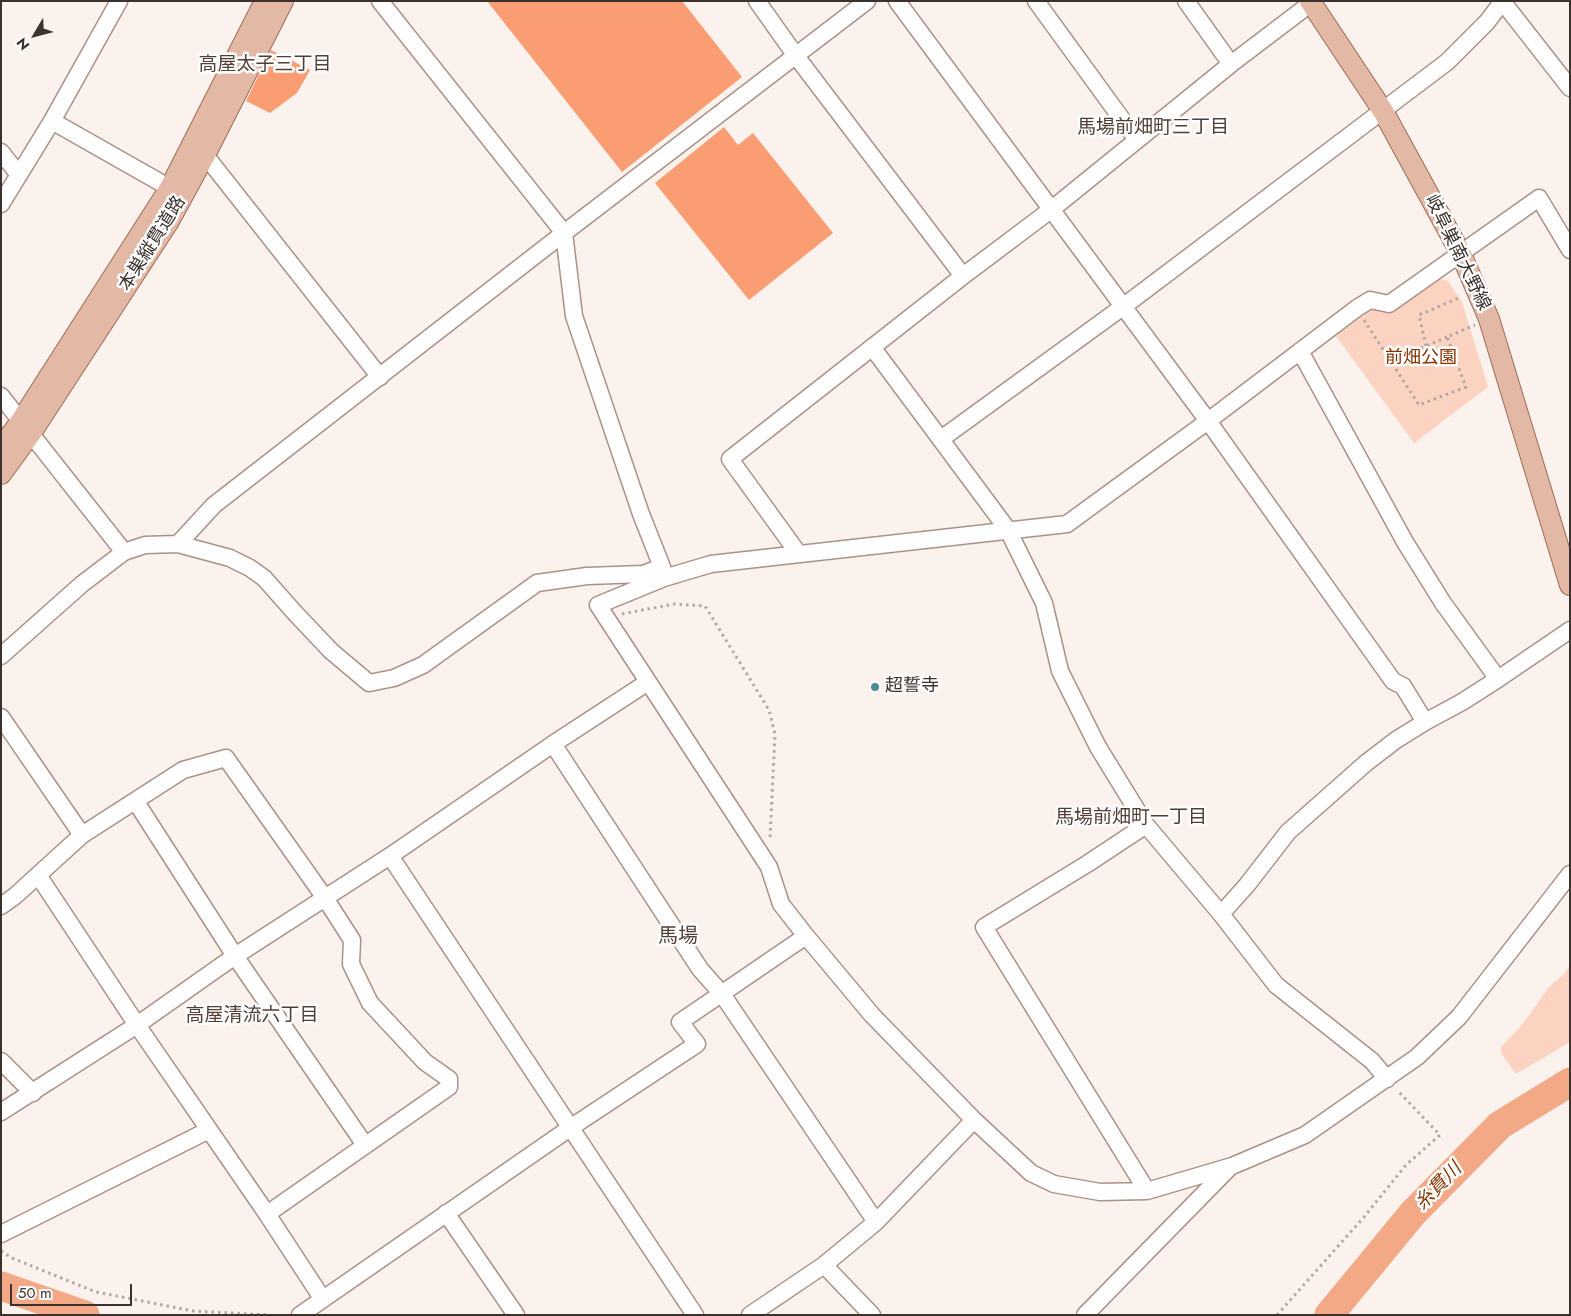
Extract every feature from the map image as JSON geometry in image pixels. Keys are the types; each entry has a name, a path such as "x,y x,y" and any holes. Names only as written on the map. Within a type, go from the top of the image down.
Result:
{"main road":[{"name":"本巣縦貫道路","path":"1,448 26,427 168,221 265,1"},
{"name":"本巣縦貫道路","path":"1,474 26,427 170,188 199,150 283,1"},
{"name":"岐阜巣南大野線","path":"1312,2 1383,111 1461,254 1477,290 1489,319 1570,585"}],"street":[{"path":"1,204 52,121 119,1"},
{"path":"380,1 564,233 574,316 641,514 663,572"},
{"path":"757,1 796,56 963,276"},
{"path":"178,544 214,505 867,1"},
{"path":"897,1 1208,421 1393,681 1403,686 1425,722"},
{"path":"1036,1 1137,140"},
{"path":"1186,1 1232,64"},
{"path":"798,554 730,459 1312,2"},
{"path":"942,439 1124,306 1447,62 1486,22 1502,2 1570,88"},
{"path":"52,121 170,188"},
{"path":"199,150 380,377"},
{"path":"1,152 19,175"},
{"path":"1,656 82,584 124,552 144,545 178,544 230,558 250,568 264,578 331,651 369,683 394,678 423,665 537,584 587,576 663,572 711,564 1067,524 1208,421 1357,308 1370,300 1389,304 1540,198 1570,250"},
{"path":"872,347 1008,530 1044,603 1060,671 1098,747 1146,825 1221,914 1276,985 1372,1061 1387,1079"},
{"path":"1300,351 1405,542 1443,603 1498,679"},
{"path":"1,396 124,552"},
{"path":"663,572 598,605 768,867 781,904 872,1014 974,1120 1031,1173 1054,1184 1100,1192 1147,1191 1232,1166 1305,1135 1417,1057 1459,1017 1570,874"},
{"path":"1221,914 1247,885 1288,832 1366,763 1396,740 1462,702 1570,630"},
{"path":"1,1112 33,1093 235,956 390,856 553,744 648,682"},
{"path":"1,717 82,835"},
{"path":"553,744 700,969 722,994 876,1222"},
{"path":"1,906 16,896 82,835 183,770 226,758 325,898 352,940 351,964 370,1003 425,1062 449,1079 448,1087 267,1214"},
{"path":"136,802 235,956 365,1144"},
{"path":"1146,825 1087,864 984,927 1147,1191"},
{"path":"390,856 695,1315"},
{"path":"38,875 322,1298"},
{"path":"300,1315 570,1128 697,1044 680,1022 806,936"},
{"path":"1,1061 33,1093"},
{"path":"750,1315 824,1265 876,1222 974,1120"},
{"path":"1,1234 209,1130"},
{"path":"1085,1315 1232,1166"},
{"path":"446,1213 516,1315"},
{"path":"824,1265 872,1315"}],"path":[{"path":"1426,346 1419,315 1477,290"},
{"path":"1357,308 1419,406 1466,387 1447,337"},
{"path":"1391,361 1489,319"},
{"path":"606,618 674,604 705,606 769,710 775,734 768,867"},
{"path":"1277,1315 1364,1217 1406,1165 1440,1135 1387,1079"},
{"path":"1,1252 96,1292 193,1311 268,1315"}],"green space":[{"name":"前畑公園","path":"1434,277 1448,281 1462,302 1488,387 1414,443 1336,336 1370,310 1386,313"},
{"path":"1570,965 1570,1042 1516,1074 1501,1053 1501,1047 1522,1025 1549,987 1563,975"}],"building":[{"path":"487,1 682,1 742,77 622,172"},
{"path":"271,50 310,70 297,93 270,113 246,101"},
{"path":"724,127 738,145 753,133 833,233 749,300 655,183"}],"waterway":[{"name":"糸貫川","path":"1329,1315 1413,1213 1500,1125 1570,1082"},
{"name":"糸貫川","path":"1,1286 85,1315"}],"place":[{"name":"超誓寺","path":"875,687"}],"district":[{"name":"高屋太子三丁目","path":"265,65"},
{"name":"馬場前畑町三丁目","path":"1153,128"},
{"name":"馬場前畑町一丁目","path":"1131,818"},
{"name":"馬場","path":"678,937"},
{"name":"高屋清流六丁目","path":"252,1016"}]}
